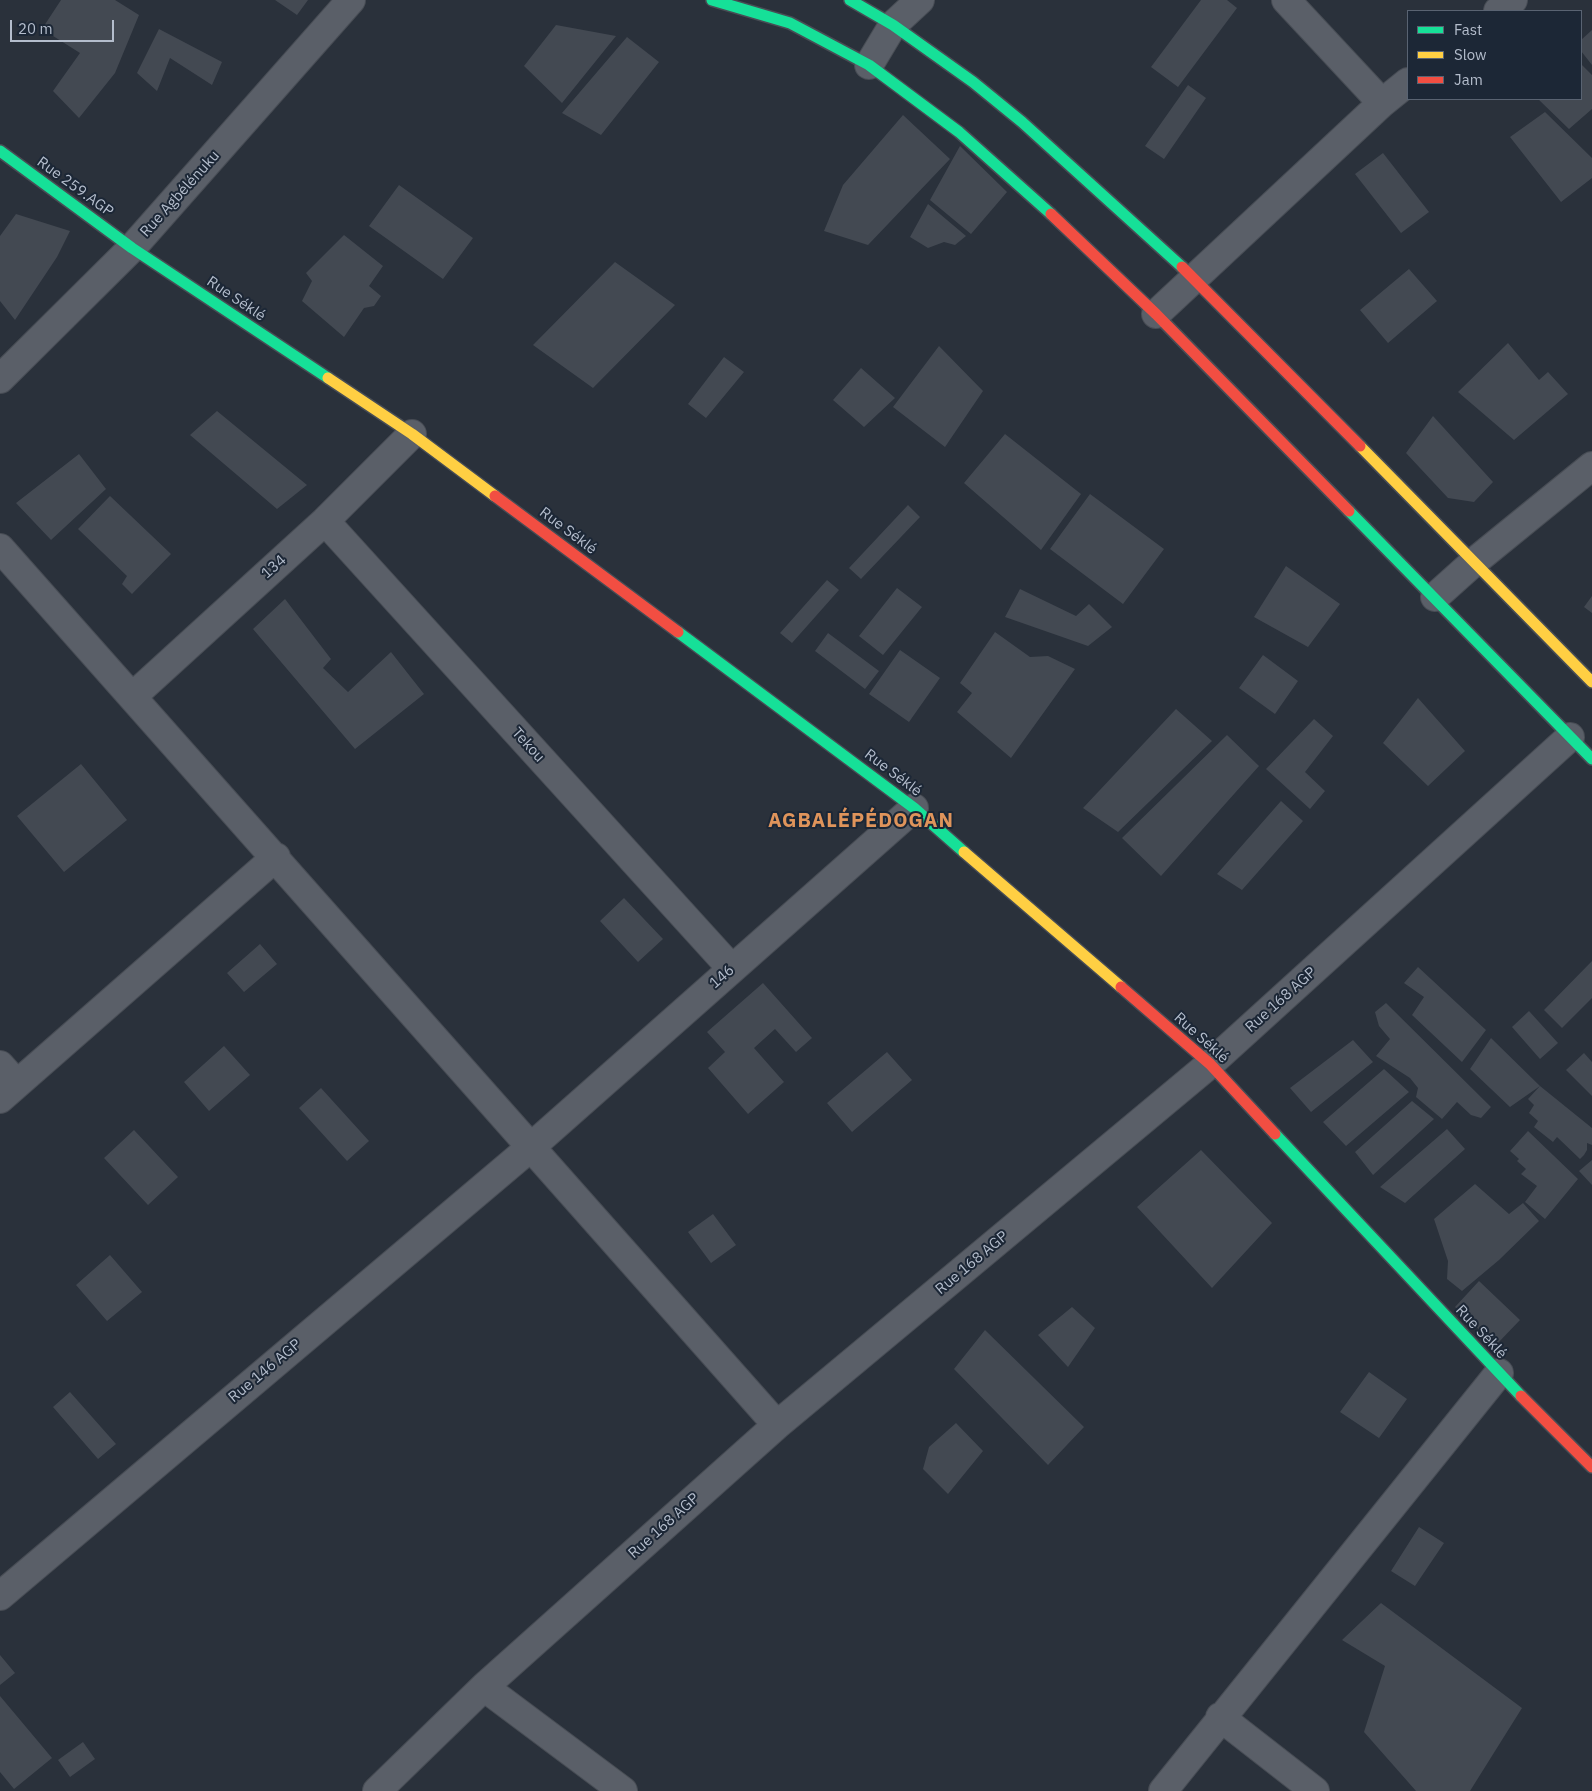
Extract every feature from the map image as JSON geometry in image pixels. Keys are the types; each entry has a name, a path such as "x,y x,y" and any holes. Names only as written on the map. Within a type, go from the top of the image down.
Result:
{"street":[{"name":"Rue Agbélénuku","path":"0,379 132,248 351,0"},
{"path":"712,0 790,23 869,65 959,132 1027,191 1156,314 1592,758"},
{"path":"850,0 894,25 973,82 1022,122 1193,277 1592,682"},
{"path":"869,65 894,25 920,0"},
{"path":"1286,0 1382,103"},
{"path":"1499,10 1512,0"},
{"path":"1156,314 1193,277 1382,103 1407,83"},
{"name":"Rue 259.AGP","path":"0,150 132,248"},
{"name":"Rue Séklé","path":"132,248 412,434 914,808 1210,1064 1499,1373 1592,1467"},
{"name":"134","path":"133,696 325,521 412,434"},
{"path":"1435,598 1474,562 1592,466"},
{"name":"Tekou","path":"325,521 732,969"},
{"path":"0,548 276,857 777,1425"},
{"name":"Rue 168 AGP","path":"377,1791 484,1687 777,1425 1210,1064 1570,737"},
{"name":"146","path":"531,1147 914,808"},
{"path":"6,1083 276,857"},
{"name":"Rue 146 AGP","path":"0,1596 531,1147"},
{"path":"1163,1791 1220,1717 1499,1373"},
{"path":"484,1687 623,1791"},
{"path":"1220,1717 1315,1791"}],"building":[{"path":"61,0 115,0 139,15 115,73 79,118 53,91 80,53 42,29"},
{"path":"275,0 308,0 297,15"},
{"path":"1201,0 1227,0 1237,8 1178,87 1151,67"},
{"path":"556,25 616,36 562,103 524,66"},
{"path":"159,29 222,62 212,85 170,58 157,91 137,73"},
{"path":"1592,30 1592,65 1582,52 1582,39"},
{"path":"627,37 659,62 601,135 562,113"},
{"path":"1582,65 1592,75 1592,109 1569,129 1539,100 1582,100"},
{"path":"1188,85 1206,98 1164,159 1145,146"},
{"path":"1545,112 1592,158 1592,178 1561,202 1510,137"},
{"path":"903,115 950,159 868,245 824,231 843,185"},
{"path":"960,146 1007,192 971,234 930,200"},
{"path":"1383,153 1429,212 1401,233 1355,174"},
{"path":"399,185 473,238 443,279 369,226"},
{"path":"928,204 966,236 955,245 944,242 928,248 910,237"},
{"path":"16,214 70,231 57,257 15,320 0,301 0,236"},
{"path":"344,235 383,266 369,286 381,296 374,306 364,308 344,337 302,301 312,281 306,273"},
{"path":"615,262 675,305 593,388 533,345"},
{"path":"1409,269 1437,301 1388,343 1360,310"},
{"path":"1508,343 1539,380 1548,372 1568,394 1514,440 1458,392"},
{"path":"939,346 983,391 945,447 893,407"},
{"path":"724,357 744,372 706,418 688,404"},
{"path":"861,368 895,398 864,427 833,400"},
{"path":"217,411 307,485 277,509 190,435"},
{"path":"1433,416 1493,482 1474,502 1448,498 1406,453"},
{"path":"1005,434 1081,494 1041,550 964,483"},
{"path":"79,454 106,489 51,540 16,503"},
{"path":"1090,494 1164,549 1123,604 1050,549"},
{"path":"110,496 171,554 132,594 122,584 127,576 78,529"},
{"path":"908,505 920,517 861,579 849,568"},
{"path":"1286,566 1340,604 1308,647 1254,617"},
{"path":"827,580 839,590 792,643 780,633"},
{"path":"897,588 922,607 883,655 859,636"},
{"path":"1020,589 1076,616 1089,604 1112,627 1088,646 1005,617"},
{"path":"1592,596 1592,613 1584,607"},
{"path":"285,599 331,659 323,668 348,692 391,652 424,694 355,749 253,629"},
{"path":"995,632 1030,657 1048,656 1075,669 1011,758 957,712 972,693 960,683"},
{"path":"828,633 879,671 865,689 815,651"},
{"path":"900,650 940,678 909,722 869,694"},
{"path":"1263,655 1298,681 1275,714 1239,688"},
{"path":"1418,698 1465,751 1428,786 1383,743"},
{"path":"1176,709 1212,741 1118,832 1083,808"},
{"path":"1314,719 1333,736 1305,772 1325,791 1310,809 1266,769"},
{"path":"1227,735 1259,766 1161,876 1122,838"},
{"path":"81,764 127,820 64,872 17,816"},
{"path":"1281,801 1303,821 1242,890 1217,874"},
{"path":"624,898 663,939 638,962 600,921"},
{"path":"260,944 277,964 244,992 227,973"},
{"path":"1592,961 1592,998 1562,1028 1544,1010"},
{"path":"1418,967 1486,1030 1462,1062 1412,1015 1424,997 1404,983"},
{"path":"763,983 812,1038 796,1052 775,1029 754,1048 784,1082 748,1114 708,1068 725,1052 707,1032"},
{"path":"1386,1003 1491,1107 1481,1118 1471,1115 1457,1102 1442,1119 1416,1097 1418,1088 1410,1078 1376,1056 1390,1039 1379,1026 1375,1012"},
{"path":"1529,1011 1558,1043 1540,1059 1512,1027"},
{"path":"1491,1038 1540,1086 1510,1107 1470,1069"},
{"path":"1353,1040 1373,1062 1311,1112 1290,1088"},
{"path":"224,1046 250,1075 209,1111 184,1082"},
{"path":"887,1052 912,1080 852,1132 827,1103"},
{"path":"1584,1053 1592,1062 1592,1096 1566,1070"},
{"path":"1384,1069 1409,1092 1346,1146 1323,1122"},
{"path":"1540,1086 1592,1128 1592,1145 1587,1143 1587,1150 1580,1159 1557,1137 1553,1142 1534,1127 1538,1121 1529,1113 1534,1105 1528,1099"},
{"path":"321,1088 369,1141 347,1161 299,1108"},
{"path":"1412,1101 1434,1119 1373,1175 1355,1152"},
{"path":"1447,1129 1465,1149 1405,1203 1380,1187"},
{"path":"134,1130 178,1177 148,1205 104,1158"},
{"path":"1528,1131 1578,1179 1545,1219 1525,1202 1537,1186 1521,1174 1526,1169 1510,1151"},
{"path":"1201,1150 1272,1223 1212,1288 1137,1207"},
{"path":"1592,1160 1592,1185 1579,1171"},
{"path":"1475,1184 1509,1214 1523,1203 1539,1221 1499,1260 1462,1291 1447,1279 1448,1261 1434,1219"},
{"path":"713,1214 736,1245 711,1263 688,1232"},
{"path":"110,1255 142,1292 107,1321 76,1285"},
{"path":"1479,1281 1520,1320 1496,1345 1455,1307"},
{"path":"1072,1307 1095,1328 1068,1367 1038,1335"},
{"path":"985,1330 1084,1427 1048,1465 954,1369"},
{"path":"1369,1372 1407,1399 1379,1438 1340,1412"},
{"path":"70,1392 116,1444 98,1459 53,1407"},
{"path":"956,1423 983,1451 948,1494 923,1469 929,1447"},
{"path":"1419,1527 1444,1543 1415,1586 1391,1571"},
{"path":"1381,1603 1522,1708 1470,1791 1416,1791 1364,1732 1385,1666 1342,1640"},
{"path":"0,1655 15,1673 0,1685"},
{"path":"0,1696 52,1758 14,1789 0,1772"},
{"path":"83,1742 95,1759 70,1777 58,1760"}],"traffic: fast":[{"path":"712,0 790,23 869,65 959,132 1051,214"},
{"path":"850,0 893,25 973,82 1022,122 1182,267"},
{"path":"0,151 132,248 328,378"},
{"path":"1349,511 1592,759"},
{"path":"678,632 914,808 964,852"},
{"path":"1275,1134 1521,1396"}],"traffic: slow":[{"path":"328,378 412,434 495,496"},
{"path":"1360,446 1592,682"},
{"path":"964,852 1121,987"}],"traffic: jam":[{"path":"1051,214 1156,314 1349,511"},
{"path":"1182,267 1360,446"},
{"path":"495,496 678,632"},
{"path":"1121,987 1210,1064 1275,1134"},
{"path":"1521,1396 1592,1467"}],"district":[{"name":"AGBALÉPÉDOGAN","path":"861,821"}]}
